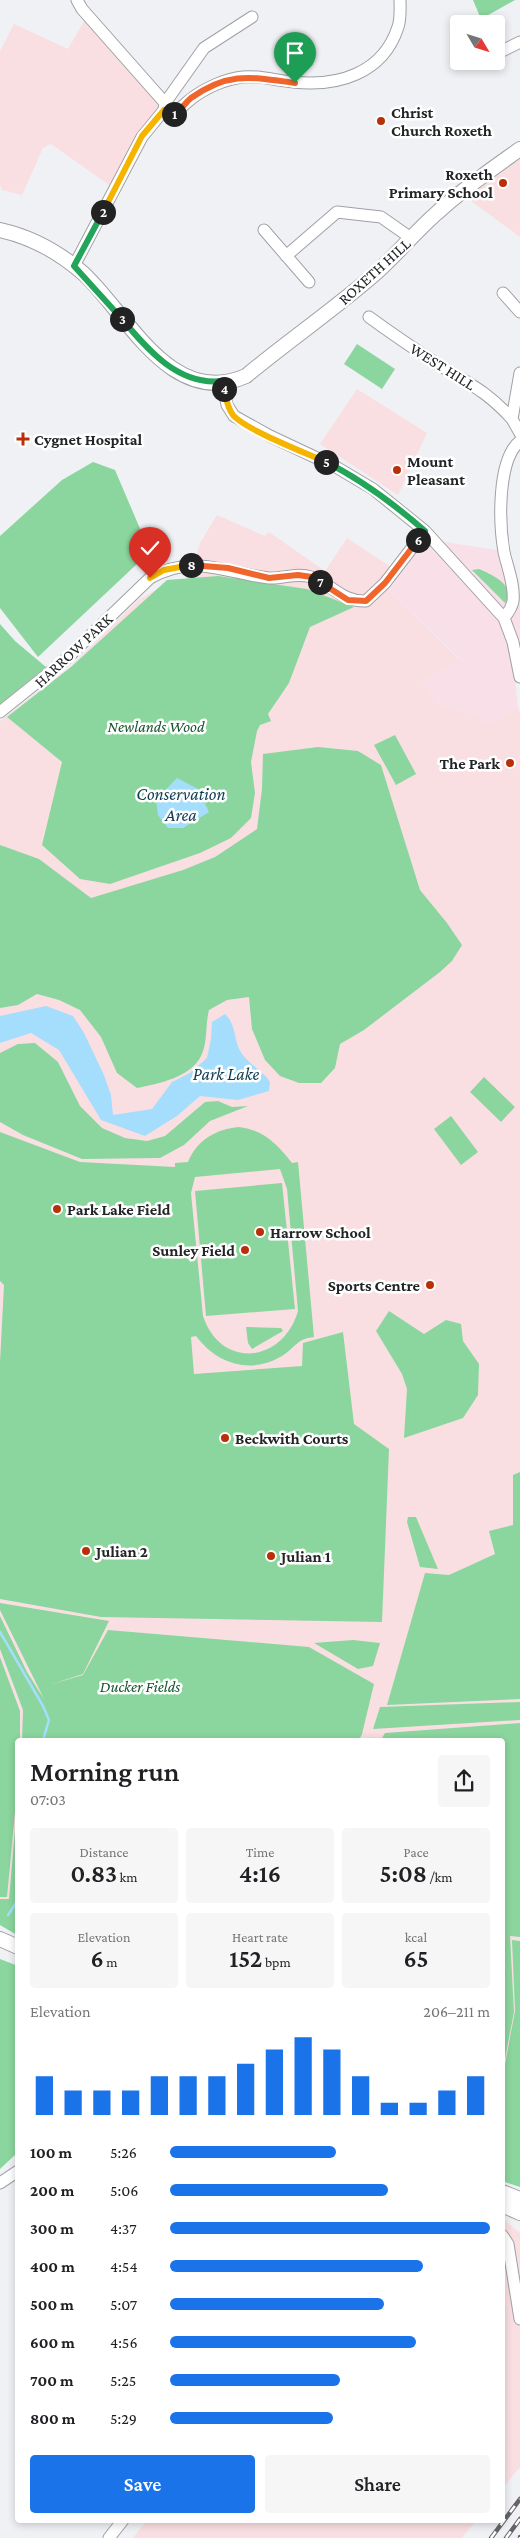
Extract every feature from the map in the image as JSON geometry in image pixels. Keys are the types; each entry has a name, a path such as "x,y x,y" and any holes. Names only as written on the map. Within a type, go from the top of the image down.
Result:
{"main road":[{"name":"ROXETH HILL","path":"0,230 33,239 74,266 162,360 185,376 197,380 238,380 246,376 378,271 460,192 520,149"},
{"path":"0,1939 15,1946"},
{"path":"505,2193 520,2199"},
{"path":"505,2206 520,2213"}],"street":[{"path":"78,0 82,9 165,106 170,116 178,112 190,99 220,82 245,76 295,83 334,81 358,75 384,55 399,26 400,0"},
{"path":"74,266 142,136 165,106 204,48 252,17"},
{"path":"505,50 520,42"},
{"path":"286,256 337,212 381,217 411,238"},
{"path":"264,230 309,282"},
{"path":"504,293 520,312"},
{"name":"WEST HILL","path":"369,318 437,364 477,387 494,400 512,419 520,433"},
{"path":"512,419 520,373"},
{"path":"222,381 227,404 234,416 270,436 336,467 373,489 425,531 504,618 516,642 520,677"},
{"path":"504,618 513,600 501,526 502,500 507,461 512,447 520,441"},
{"name":"HARROW PARK","path":"0,712 41,681 150,578 164,570 186,565 228,568 269,578 298,575 312,577 348,600 366,601 385,583 425,531"},
{"path":"0,2182 15,2173"},
{"path":"505,2240 508,2244 520,2319"},
{"path":"110,2538 121,2523"}],"shaded area":[{"path":"87,16 161,104 136,140 112,187 51,144 43,148 22,195 2,190 0,185 0,51 14,24 68,49"},
{"name":"Roxeth Primary School","path":"520,158 520,237 467,198"},
{"path":"357,389 427,433 398,495 320,444"},
{"name":"Harrow School","path":"217,515 265,536 269,532 325,571 347,538 391,567 379,584 389,590 460,660 423,681 437,703 470,713 490,724 518,707 520,713 520,2044 505,2085 505,1738 15,1738 15,1934 0,1925 0,721 71,666 138,600 166,584 186,580 193,568 200,543"},
{"path":"424,539 504,551 514,598 520,598 520,639 511,641 518,707 490,724 470,713 437,703 423,681 460,659 389,590"},
{"path":"505,2221 520,2233 520,2467 505,2486"},
{"path":"145,2523 474,2523 462,2538 133,2538"}],"green space":[{"path":"473,0 515,0 488,15 479,15"},
{"path":"357,344 395,369 382,389 344,364"},
{"path":"93,462 115,470 144,538 138,563 38,657 0,608 0,536 62,480"},
{"path":"479,569 496,577 506,586 508,597 505,603 472,570"},
{"name":"Newlands Wood","path":"218,576 307,589 354,607 310,627 289,683 268,714 271,721 260,725 257,731 251,762 255,793 251,818 231,838 200,853 110,884 80,879 42,845 62,762 7,717 71,667 167,580"},
{"path":"0,624 15,641 46,667 0,704"},
{"path":"395,735 416,774 396,785 374,745"},
{"path":"318,747 358,751 381,765 420,890 462,945 452,961 440,972 364,1030 340,1044 335,1068 321,1083 299,1083 280,1076 265,1060 252,1029 249,997 227,1000 209,1010 203,1051 190,1069 173,1078 137,1088 117,1073 101,1037 80,1010 59,1000 37,994 18,1005 0,1008 0,845 39,859 91,898 183,870 215,857 257,829 262,789 263,754"},
{"path":"35,1043 58,1062 80,1106 102,1128 125,1138 147,1141 165,1136 205,1102 218,1101 232,1107 248,1106 210,1121 184,1145 160,1158 82,1159 23,1135 0,1122 0,1053 18,1044"},
{"path":"484,1077 515,1107 501,1122 470,1092"},
{"path":"451,1116 478,1152 461,1165 434,1129"},
{"path":"239,1127 256,1131 275,1144 292,1163 298,1162 314,1337 303,1340 287,1353 270,1362 247,1365 235,1364 224,1360 204,1346 196,1336 191,1337 194,1374 302,1366 303,1343 343,1332 354,1424 389,1449 382,1622 101,1617 0,1599 0,1362 4,1285 0,1281 0,1132 80,1162 175,1167 175,1163 188,1162 192,1154 208,1137 231,1128","holes":["280,1169 287,1189 298,1311 290,1328 279,1341 266,1350 252,1353 237,1352 223,1345 212,1333 203,1316 191,1193 195,1177"]},
{"name":"Sunley Field","path":"282,1183 295,1309 206,1316 195,1191"},
{"path":"389,1311 424,1334 446,1320 461,1324 463,1341 479,1364 478,1395 463,1418 404,1438 407,1389 402,1374 376,1331"},
{"path":"246,1327 281,1328 283,1331 252,1349 248,1343"},
{"path":"520,1472 520,1699 387,1705 425,1573 449,1575 495,1554 489,1531 513,1525 513,1475"},
{"path":"408,1517 416,1517 438,1569 420,1567 407,1522"},
{"name":"Ducker Fields","path":"0,1603 109,1621 83,1674 52,1684 83,1675 108,1630 309,1647 374,1684 362,1734 360,1738 22,1738 23,1710 0,1649 0,1616 27,1672 44,1699 0,1610"},
{"path":"353,1640 380,1643 373,1666 358,1669 314,1643"},
{"path":"0,1657 20,1711 20,1738 15,1738 15,1811 7,1897 0,1897"},
{"path":"520,1702 520,1720 373,1729 380,1707"},
{"path":"520,1723 520,1937 510,1936 514,2012 505,2059 505,1738 382,1738 385,1733"},
{"path":"15,1830 15,1934 0,1925 0,1899 9,1899"},
{"path":"512,1940 520,1941 520,2187 505,2182 505,2064 515,2011"},
{"path":"0,1959 15,1965 15,2155 0,2169"}],"water":[{"name":"Conservation Area","path":"177,778 198,789 209,812 183,828 168,828 158,815 156,800"},
{"name":"Park Lake","path":"46,1006 73,1016 84,1033 104,1075 111,1095 113,1115 152,1109 172,1082 190,1073 207,1058 212,1022 225,1014 229,1018 242,1054 270,1082 269,1091 238,1100 200,1096 177,1116 145,1136 101,1120 59,1050 31,1033 0,1043 0,1016"}],"waterway":[{"path":"0,1632 43,1706 49,1720 44,1738"},
{"path":"8,1915 15,1904"}],"railway":[{"path":"505,2519 520,2499"},
{"path":"506,2538 520,2519"},
{"path":"491,2538 502,2523"}],"place":[{"name":"Christ Church Roxeth","path":"381,121"},
{"name":"Roxeth Primary School","path":"503,183"},
{"name":"Cygnet Hospital","path":"23,439"},
{"name":"Mount Pleasant","path":"397,470"},
{"name":"The Park","path":"510,763"},
{"name":"Park Lake Field","path":"57,1209"},
{"name":"Harrow School","path":"260,1232"},
{"name":"Sunley Field","path":"245,1250"},
{"name":"Sports Centre","path":"430,1285"},
{"name":"Beckwith Courts","path":"225,1438"},
{"name":"Julian 2","path":"86,1551"},
{"name":"Julian 1","path":"271,1556"}],"route":[{"path":"150,578 164,570 186,565 228,568 269,578 298,575 312,577 348,600 356,602 366,601 385,583 425,531 399,508 373,489 336,467 244,423 234,416 227,404 222,381 197,380 185,376 169,366 152,352 85,275 74,266 84,251 142,136 164,110 170,116 178,112 190,99 220,82 245,76 295,83"}]}
